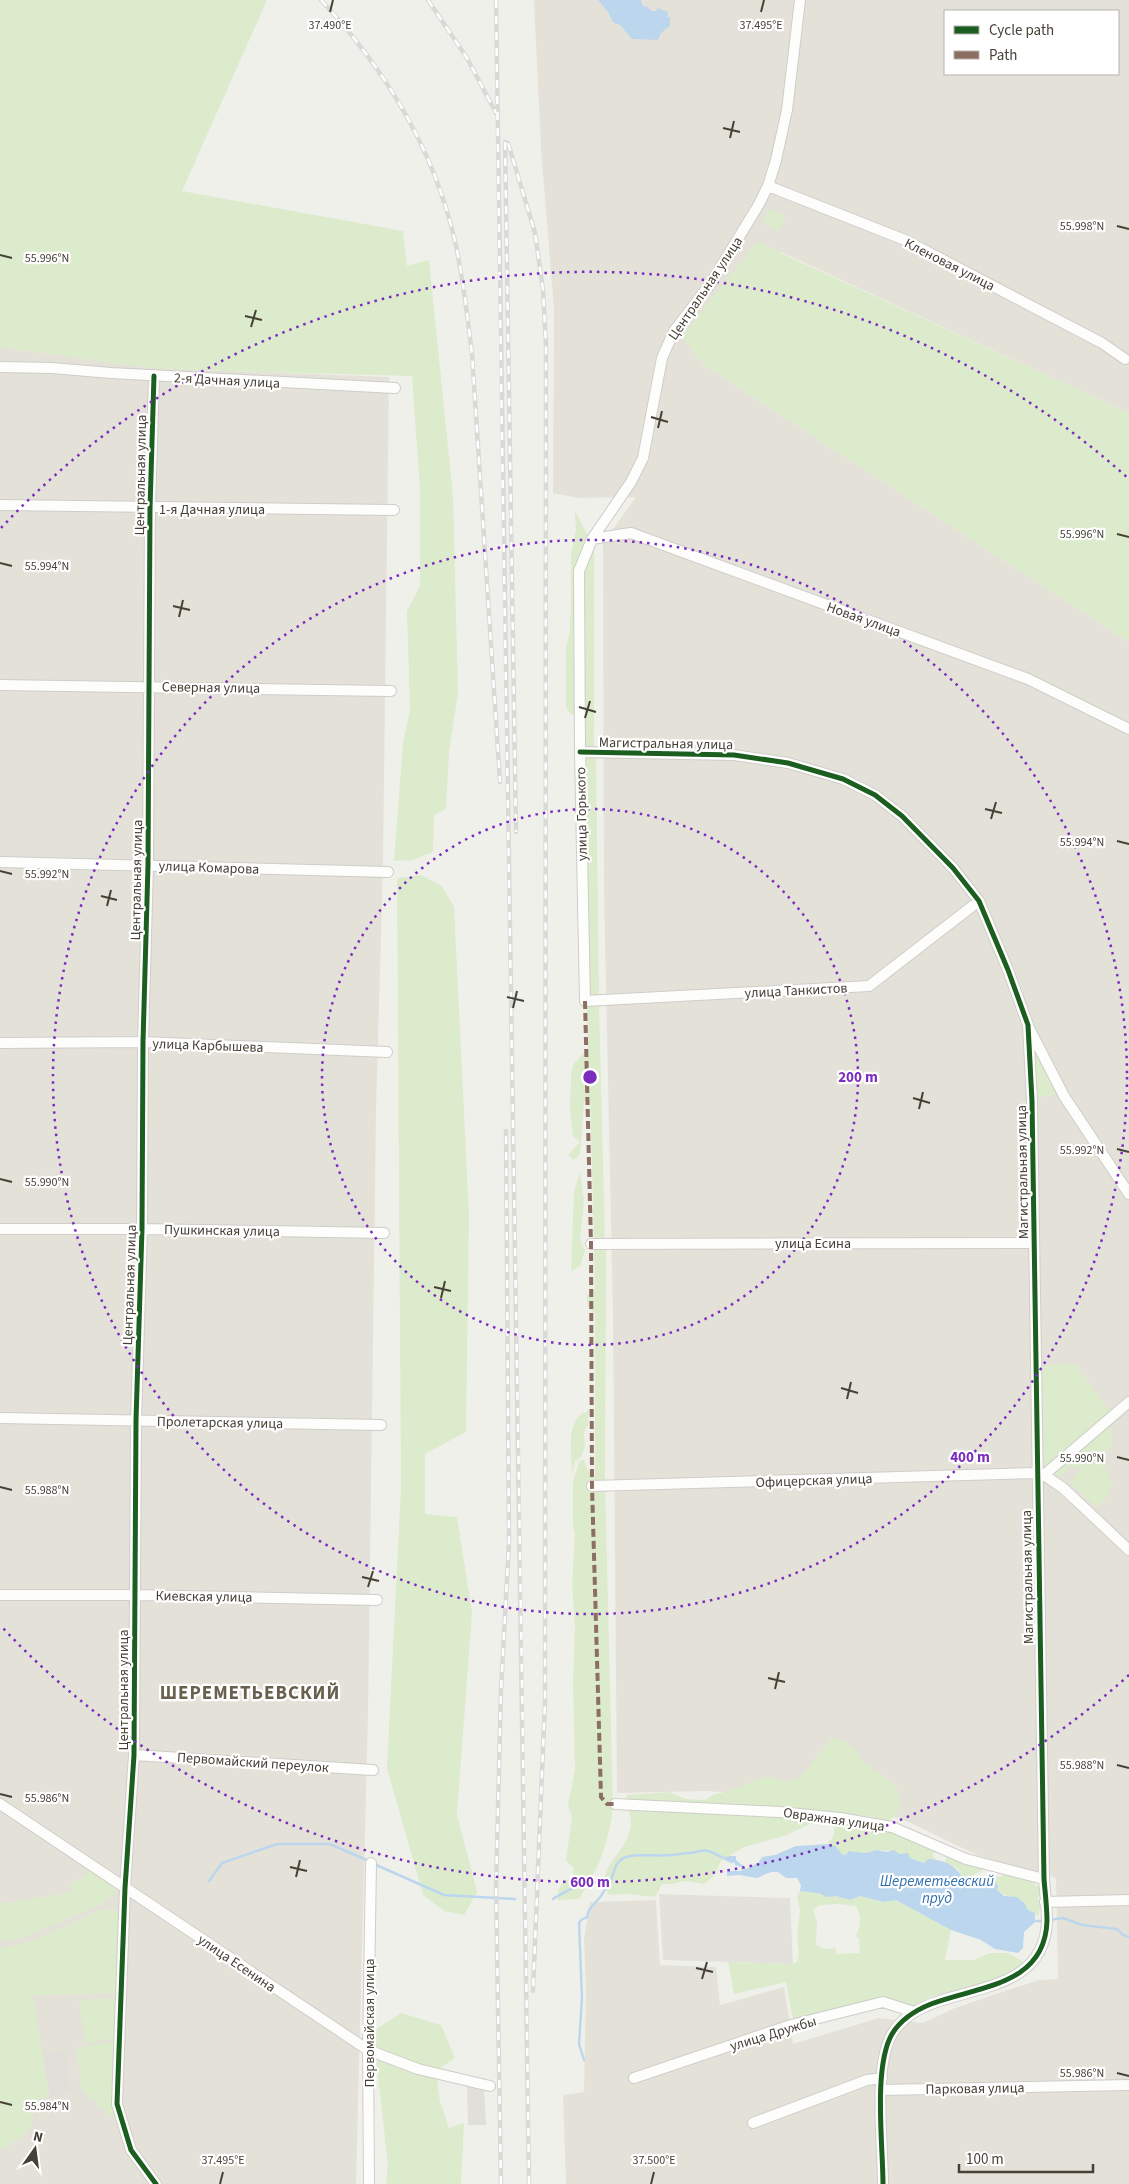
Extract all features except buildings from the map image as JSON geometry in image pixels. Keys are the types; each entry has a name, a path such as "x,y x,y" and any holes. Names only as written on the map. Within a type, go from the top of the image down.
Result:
{"street":[{"name":"Центральная улица","path":"592,539 631,482 643,458 662,358 674,331 711,282 768,186 787,110 800,0"},
{"name":"Кленовая улица","path":"768,186 905,240 1093,339 1125,359"},
{"name":"2-я Дачная улица","path":"0,368 52,368 154,376 395,388"},
{"name":"Центральная улица","path":"154,376 150,508 148,865 142,1042 142,1229 136,1420 134,1755 125,1888 117,2104 131,2150 156,2184"},
{"name":"1-я Дачная улица","path":"0,505 394,510"},
{"name":"Новая улица","path":"592,539 631,533 1028,679 1129,729"},
{"name":"улица Горького","path":"585,1001 580,752 579,571 592,539"},
{"name":"Северная улица","path":"0,685 391,691"},
{"name":"Магистральная улица","path":"580,752 734,755 788,762 826,772 875,795 902,816 953,868 979,900 1028,1025 1032,1100 1040,1474 1046,1927 1038,1953 1030,1965 1016,1976 994,1985 946,1999 914,2012"},
{"name":"улица Комарова","path":"0,862 388,872"},
{"name":"улица Танкистов","path":"585,1001 869,986 979,900"},
{"path":"1028,1025 1064,1096 1129,1194"},
{"name":"улица Карбышева","path":"0,1043 142,1042 387,1052"},
{"name":"Пушкинская улица","path":"0,1229 384,1233"},
{"name":"улица Есина","path":"592,1244 1034,1243"},
{"path":"1129,1402 1040,1474 1063,1488 1129,1550"},
{"name":"Пролетарская улица","path":"0,1418 381,1425"},
{"name":"Офицерская улица","path":"592,1486 1040,1474"},
{"name":"Киевская улица","path":"0,1595 135,1595 377,1600"},
{"name":"Первомайский переулок","path":"134,1755 372,1770"},
{"name":"улица Есенина","path":"0,1804 368,2050 418,2069 490,2086"},
{"name":"Овражная улица","path":"615,1804 780,1812 892,1827 966,1859 1044,1879"},
{"name":"Первомайская улица","path":"369,2184 368,2050 371,1863"},
{"path":"1045,1902 1129,1900"},
{"name":"улица Дружбы","path":"634,2078 791,2026 883,2002 914,2012"},
{"path":"883,2184 881,2090 888,2042 900,2024 914,2012"},
{"path":"753,2123 867,2080 882,2078"},
{"name":"Парковая улица","path":"881,2090 1129,2085"}],"shaded area":[{"path":"534,0 1129,0 1129,413 781,252 682,336 704,365 1129,642 1129,2184 566,2184 563,2095 584,2092 586,1991 584,1939 590,1902 656,1900 660,1965 716,1967 720,2005 784,1987 793,2044 879,2018 923,2023 955,2008 996,1994 1039,1980 1058,1979 1056,1878 977,1855 900,1818 822,1808 773,1796 706,1791 617,1793 613,1318 604,891 603,543 636,497 578,498 553,493 554,309 541,149"},
{"path":"0,347 155,368 389,377 383,864 376,1112 368,1715 356,2184 0,2184"},
{"path":"659,1894 790,1898 793,1964 663,1960"},
{"path":"64,2050 71,2093 50,2096 43,2053"},
{"path":"467,2085 484,2087 486,2125 468,2125"}],"green space":[{"path":"0,0 267,0 182,191 403,231 407,266 429,260 453,496 458,694 449,751 446,809 434,815 433,852 413,860 394,861 403,743 410,710 407,611 420,586 420,489 412,376 159,369 0,347"},
{"path":"769,209 785,216 779,231 762,223"},
{"path":"757,242 1129,413 1129,642 704,365 682,336"},
{"path":"575,511 589,538 577,569 577,715 571,715 566,707 566,647 569,636 571,606 571,554 576,530"},
{"path":"593,546 594,748 583,749 582,572"},
{"path":"583,756 596,756 599,997 588,997"},
{"path":"421,875 442,886 454,907 469,1215 466,1432 425,1454 425,1514 457,1517 472,1612 457,1814 477,1892 464,1915 444,1911 423,1895 387,1768 401,1487 397,878"},
{"path":"587,1004 599,1004 605,1240 594,1240 590,1098 584,1102 580,1154 574,1160 568,1155 580,1142 573,1136 570,1110 571,1075 573,1065 588,1048"},
{"path":"1032,1041 1060,1094 1035,1097"},
{"path":"580,1173 584,1200 580,1239 585,1251 580,1266 571,1271 574,1192"},
{"path":"594,1247 606,1247 605,1483 613,1808 602,1856 586,1888 579,1899 558,1900 559,1889 565,1881 572,1877 574,1868 566,1861 572,1817 568,1805 575,1770 573,1682 575,1625 572,1584 575,1534 573,1526 573,1481 580,1460 584,1460 588,1470 595,1477 595,1313 590,1310 587,1302 587,1296 595,1289"},
{"path":"1074,1363 1111,1413 1048,1467 1040,1469 1039,1366"},
{"path":"589,1408 588,1425 584,1432 585,1447 581,1457 575,1461 572,1475 571,1441 574,1425 577,1418 583,1412 586,1413"},
{"path":"1110,1420 1111,1446 1100,1457 1113,1484 1106,1499 1097,1507 1070,1483 1080,1470 1072,1465 1060,1477 1051,1472"},
{"path":"832,1738 844,1741 852,1747 868,1765 895,1787 900,1797 900,1802 897,1812 891,1820 886,1822 860,1815 844,1819 838,1811 784,1836 744,1847 721,1861 714,1876 704,1884 685,1881 662,1884 655,1897 627,1894 609,1895 602,1883 608,1868 626,1840 631,1825 627,1795 669,1792 686,1799 705,1800 713,1795 732,1790 758,1779 768,1777 786,1781 795,1780 803,1774"},
{"path":"834,1821 891,1829 937,1849 932,1855 936,1859 928,1859 925,1863 891,1851 877,1850 865,1853 848,1851 847,1854 843,1855 829,1844 828,1841 831,1840 834,1834"},
{"path":"946,1855 984,1866 984,1869 974,1875 975,1877 971,1880 962,1877 958,1869 945,1863"},
{"path":"93,1868 121,1888 101,1904 22,1938 0,1941 0,1904 70,1893 71,1884 85,1876"},
{"path":"1003,1873 1036,1879 1035,1885 1042,1887 1038,1899 1040,1906 1039,1915 1036,1916 1035,1913 1028,1910 1021,1901 1006,1896 997,1890 998,1886 992,1877 1001,1877"},
{"path":"800,1891 842,1897 850,1900 860,1896 884,1902 896,1900 951,1930 945,1960 974,1960 990,1953 1008,1953 1026,1963 999,1979 929,1997 914,2006 882,1999 793,2020 786,1982 734,1994 728,1962 793,1964 797,1962 799,1954 797,1936 800,1910 797,1896","holes":["820,1905 856,1906 860,1922 859,1930 855,1937 859,1938 860,1953 837,1954 835,1948 824,1949 816,1945 817,1923 813,1910"]},
{"path":"99,1910 122,1911 119,1993 33,1995 49,2096 33,2101 32,2120 27,2132 0,2150 0,1948 39,1938"},
{"path":"119,1997 116,2038 85,2043 79,2001"},
{"path":"401,2013 441,2025 455,2058 436,2071 440,2102 449,2128 464,2123 461,2184 386,2184 388,2165 373,2031"},
{"path":"118,2041 122,2126 82,2090 76,2048"}],"water":[{"path":"598,0 641,0 643,6 648,7 651,11 656,11 658,8 668,12 667,17 670,17 670,26 661,33 658,40 632,39 620,25 613,22 608,12"},
{"name":"Шереметьевский пруд","path":"829,1844 835,1846 843,1855 847,1854 848,1851 865,1853 877,1850 887,1852 894,1850 899,1854 908,1853 910,1858 924,1863 928,1859 938,1860 952,1866 962,1877 975,1882 992,1877 998,1886 997,1890 1004,1896 1017,1897 1025,1904 1028,1910 1035,1913 1035,1922 1024,1932 1023,1948 1018,1953 995,1949 981,1940 951,1930 896,1900 884,1902 860,1896 850,1900 836,1896 825,1897 822,1894 800,1891 801,1885 797,1878 786,1878 778,1872 771,1872 757,1878 739,1875 727,1876 727,1871 743,1871 742,1866 724,1858 729,1856 736,1856 736,1860 746,1869 759,1862 762,1857 775,1855 796,1846"}],"waterway":[{"path":"209,1881 222,1863 277,1844 330,1844 369,1861"},
{"path":"553,1899 588,1882 603,1884 610,1882 617,1864 627,1857 674,1855 706,1851 732,1862"},
{"path":"374,1864 444,1895 515,1899"},
{"path":"736,1864 742,1866 743,1871"},
{"path":"584,2060 579,2044 582,1998 579,1923 587,1917 589,1910 608,1884"},
{"path":"1049,1920 1063,1918 1082,1925 1117,1929 1123,1935 1129,1937"},
{"path":"1035,1921 1043,1921"}],"railway":[{"path":"321,0 365,53 403,110 433,171 445,203 454,237 472,354 500,782"},
{"path":"428,0 467,58 496,113"},
{"path":"496,0 529,2184"},
{"path":"505,142 516,832"},
{"path":"508,143 535,233 543,290 546,346 545,1701 533,1991"},
{"path":"501,2184 496,1887 501,1690 509,1542 506,1131"}],"marked path":[{"path":"585,1001 591,1244 592,1486 601,1797 607,1804 615,1804"}],"cycle path":[{"path":"154,376 150,508 148,865 143,1042 142,1229 136,1420 134,1755 125,1888 117,2104 131,2150 156,2184"},
{"path":"580,752 734,755 788,763 843,779 875,795 902,816 953,868 979,901 1008,970 1028,1025 1032,1101 1044,1879 1047,1921 1043,1942 1035,1959 1022,1971 988,1987 925,2006 904,2019 892,2034 886,2048 881,2086 883,2184"}],"district":[{"name":"ШЕРЕМЕТЬЕВСКИЙ","path":"250,1692"}]}
